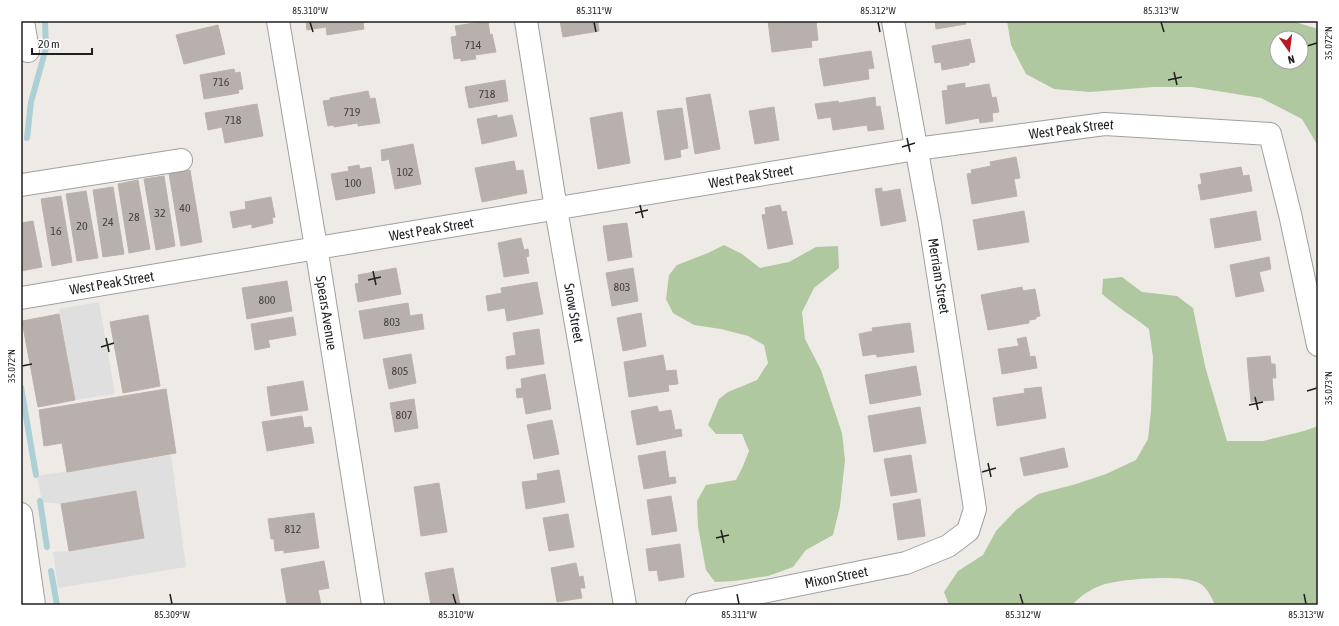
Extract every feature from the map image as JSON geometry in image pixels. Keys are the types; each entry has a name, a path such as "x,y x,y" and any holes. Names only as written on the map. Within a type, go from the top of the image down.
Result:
{"street":[{"path":"23,21 28,51"},
{"name":"Spears Avenue","path":"278,21 373,605"},
{"name":"Snow Street","path":"526,21 556,208 625,605"},
{"name":"Merriam Street","path":"893,21 930,223 975,508 968,531"},
{"name":"West Peak Street","path":"21,298 916,149 1105,124 1270,134 1290,214 1318,345"},
{"path":"21,185 181,160"},
{"path":"21,514 34,605"},
{"name":"Mixon Street","path":"697,605 906,563 948,546 968,531"}],"green space":[{"path":"1007,21 1292,21 1318,29 1318,146 1302,119 1261,98 1192,87 1153,87 1090,92 1054,89 1026,74 1011,45"},
{"path":"724,245 742,254 760,268 789,262 816,247 838,246 839,268 814,288 802,312 805,339 821,370 842,433 845,460 840,506 833,535 806,550 793,567 768,576 735,581 715,582 706,570 698,527 697,501 706,485 736,480 749,451 742,434 716,434 708,425 719,399 728,392 757,380 768,363 764,345 748,336 721,329 694,325 673,313 666,299 669,275 677,265"},
{"path":"1122,277 1142,292 1177,296 1193,308 1205,366 1227,441 1263,441 1318,426 1318,605 1215,605 1204,586 1199,583 1191,580 1151,578 1102,585 1086,593 1072,605 949,605 944,592 958,571 983,555 996,531 1016,510 1038,494 1106,474 1136,460 1148,439 1151,411 1153,357 1149,329 1102,294 1103,279"}],"shaded area":[{"path":"99,302 115,394 75,400 59,309"},
{"path":"171,455 186,567 58,588 53,552 69,551 144,538 136,491 61,504 42,502 37,476"}],"building":[{"path":"306,21 363,21 364,29 327,35 326,27 307,30"},
{"path":"488,21 490,35 492,34 496,52 475,55 476,59 461,61 461,58 454,59 451,37 457,36 455,26"},
{"path":"560,21 599,21 599,31 563,37"},
{"path":"768,21 816,21 818,40 811,41 812,47 772,52"},
{"path":"935,21 965,21 966,24 936,29"},
{"path":"218,25 225,54 184,64 176,35"},
{"path":"970,39 975,62 969,63 969,65 942,70 941,62 935,63 932,46"},
{"path":"871,51 874,68 868,69 869,79 824,86 819,59"},
{"path":"234,69 235,73 240,72 243,89 238,90 239,93 204,99 200,75"},
{"path":"505,80 508,101 469,108 465,87"},
{"path":"965,83 965,88 989,84 992,98 996,97 999,112 992,113 993,121 980,123 979,118 946,124 942,91 948,90 947,86"},
{"path":"368,91 370,99 375,98 380,123 358,126 358,123 334,127 334,125 328,126 323,101 330,100 330,98"},
{"path":"710,94 720,149 695,154 686,98"},
{"path":"875,97 876,107 880,106 884,129 868,131 867,125 833,130 831,117 818,119 815,104 838,101 839,103"},
{"path":"257,104 263,136 225,143 222,127 208,130 205,113"},
{"path":"774,107 779,140 755,144 749,111"},
{"path":"682,108 688,148 680,150 681,157 665,160 657,111"},
{"path":"622,112 630,163 598,169 590,118"},
{"path":"497,115 497,118 512,115 517,136 482,144 477,119"},
{"path":"413,144 421,184 395,189 389,159 382,161 381,150"},
{"path":"1016,157 1020,178 1014,179 1017,196 972,204 967,174 972,173 971,170 991,166 990,162"},
{"path":"514,161 516,171 523,170 527,193 482,202 475,168"},
{"path":"359,165 360,169 371,167 375,193 336,200 331,174 349,171 348,167"},
{"path":"1241,167 1243,176 1249,175 1252,191 1201,200 1198,185 1202,184 1200,174"},
{"path":"190,170 202,242 181,246 169,173"},
{"path":"164,176 175,246 156,250 144,179"},
{"path":"138,180 150,249 129,253 118,184"},
{"path":"113,187 124,254 103,257 93,190"},
{"path":"882,188 882,192 900,189 906,221 881,226 875,189"},
{"path":"86,191 98,258 77,261 66,194"},
{"path":"61,196 72,262 52,266 41,199"},
{"path":"271,197 275,217 272,218 273,223 252,228 252,224 233,228 230,212 246,209 245,202"},
{"path":"780,205 782,212 786,211 793,244 768,249 762,215 766,214 765,208"},
{"path":"1024,211 1029,242 978,250 973,220"},
{"path":"1256,211 1261,240 1215,248 1210,219"},
{"path":"33,221 42,267 21,271 21,223"},
{"path":"627,223 632,257 608,261 603,226"},
{"path":"521,238 524,250 528,249 529,256 526,257 529,273 504,277 498,243"},
{"path":"1269,257 1271,269 1259,272 1264,291 1236,297 1230,265"},
{"path":"396,268 401,294 358,302 355,284 359,283 358,275"},
{"path":"633,268 638,301 612,306 606,273"},
{"path":"287,281 292,311 247,319 242,288"},
{"path":"537,282 543,314 507,321 505,308 488,311 486,296 502,293 501,288"},
{"path":"1022,287 1023,291 1035,289 1040,316 1036,317 1036,319 1029,320 1029,323 988,330 981,295"},
{"path":"408,303 410,316 422,314 424,329 364,339 359,311"},
{"path":"641,313 646,346 623,351 617,318"},
{"path":"59,314 75,400 38,407 22,321"},
{"path":"148,315 160,386 123,393 110,322"},
{"path":"293,317 296,335 268,340 270,347 255,350 251,324"},
{"path":"910,323 914,352 877,357 876,354 863,356 859,334 873,331 872,328"},
{"path":"539,329 544,364 507,369 506,357 516,355 513,333"},
{"path":"1026,337 1030,357 1035,356 1037,368 1002,374 998,349 1019,346 1017,339"},
{"path":"411,354 416,383 389,389 383,359"},
{"path":"663,355 666,371 676,370 678,384 668,385 669,391 629,397 624,362"},
{"path":"1270,356 1271,364 1275,364 1276,378 1272,378 1274,400 1251,402 1247,358"},
{"path":"916,366 921,395 870,404 865,375"},
{"path":"545,374 551,409 526,414 523,397 517,398 516,389 522,388 521,379"},
{"path":"303,381 308,410 271,416 267,387"},
{"path":"1041,387 1046,418 997,426 993,398 1025,393 1024,389"},
{"path":"166,389 176,453 67,472 62,443 44,446 39,410"},
{"path":"414,399 418,428 395,432 390,403"},
{"path":"657,406 659,412 671,410 675,430 681,429 682,436 637,445 631,411"},
{"path":"920,407 926,443 874,452 868,416"},
{"path":"302,416 304,428 311,427 314,443 267,451 262,422"},
{"path":"552,420 559,454 534,459 527,425"},
{"path":"1064,448 1068,467 1024,476 1020,458"},
{"path":"665,451 669,478 675,477 676,483 644,489 638,456"},
{"path":"911,455 917,492 891,496 884,459"},
{"path":"559,470 565,502 526,509 522,482 538,480 537,474"},
{"path":"439,483 447,532 421,536 414,487"},
{"path":"136,491 144,538 69,551 61,504"},
{"path":"671,496 677,531 652,535 647,500"},
{"path":"920,499 925,536 898,540 893,504"},
{"path":"314,513 319,548 284,553 284,550 275,551 274,539 271,539 268,519"},
{"path":"568,514 574,547 549,551 543,518"},
{"path":"680,544 684,577 659,581 657,570 649,571 646,549"},
{"path":"324,561 329,588 318,590 321,605 287,605 281,569"},
{"path":"576,563 579,577 583,576 585,588 580,588 582,598 557,602 551,568"},
{"path":"453,568 460,605 431,605 425,573"}],"waterway":[{"path":"27,138 31,102 46,48 45,21"},
{"path":"21,387 36,475"},
{"path":"40,501 47,547"},
{"path":"51,571 57,605"}]}
